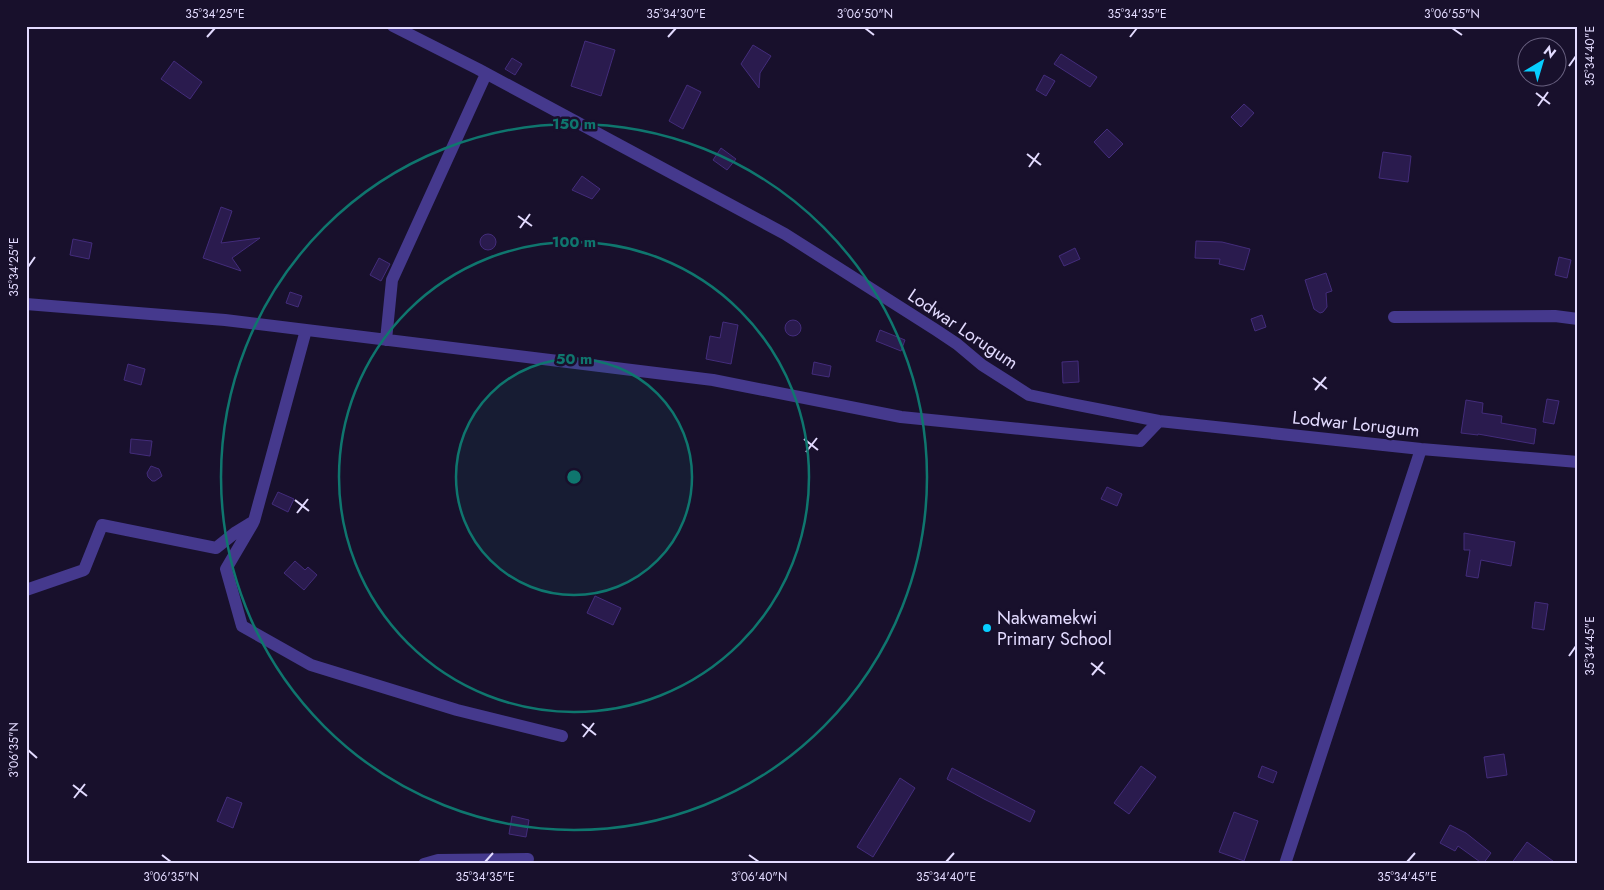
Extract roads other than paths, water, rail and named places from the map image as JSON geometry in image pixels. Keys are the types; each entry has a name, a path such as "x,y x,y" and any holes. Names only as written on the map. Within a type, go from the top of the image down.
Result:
{"street":[{"name":"Lodwar Lorugum","path":"393,26 785,234 936,330 957,344 982,365 1028,395 1159,421 1422,449 1578,462"},
{"path":"386,340 392,280 486,74"},
{"path":"26,304 225,320 713,380 911,418 1140,442 1159,421"},
{"path":"1394,318 1555,316 1578,319"},
{"path":"306,330 254,521 226,569 242,626 312,665 457,710 562,736"},
{"path":"1285,864 1422,449"},
{"path":"26,590 84,570 102,526 216,548 254,521"},
{"path":"424,864 438,860 528,859"}],"place":[{"name":"Nakwamekwi Primary School","path":"987,628"}]}
